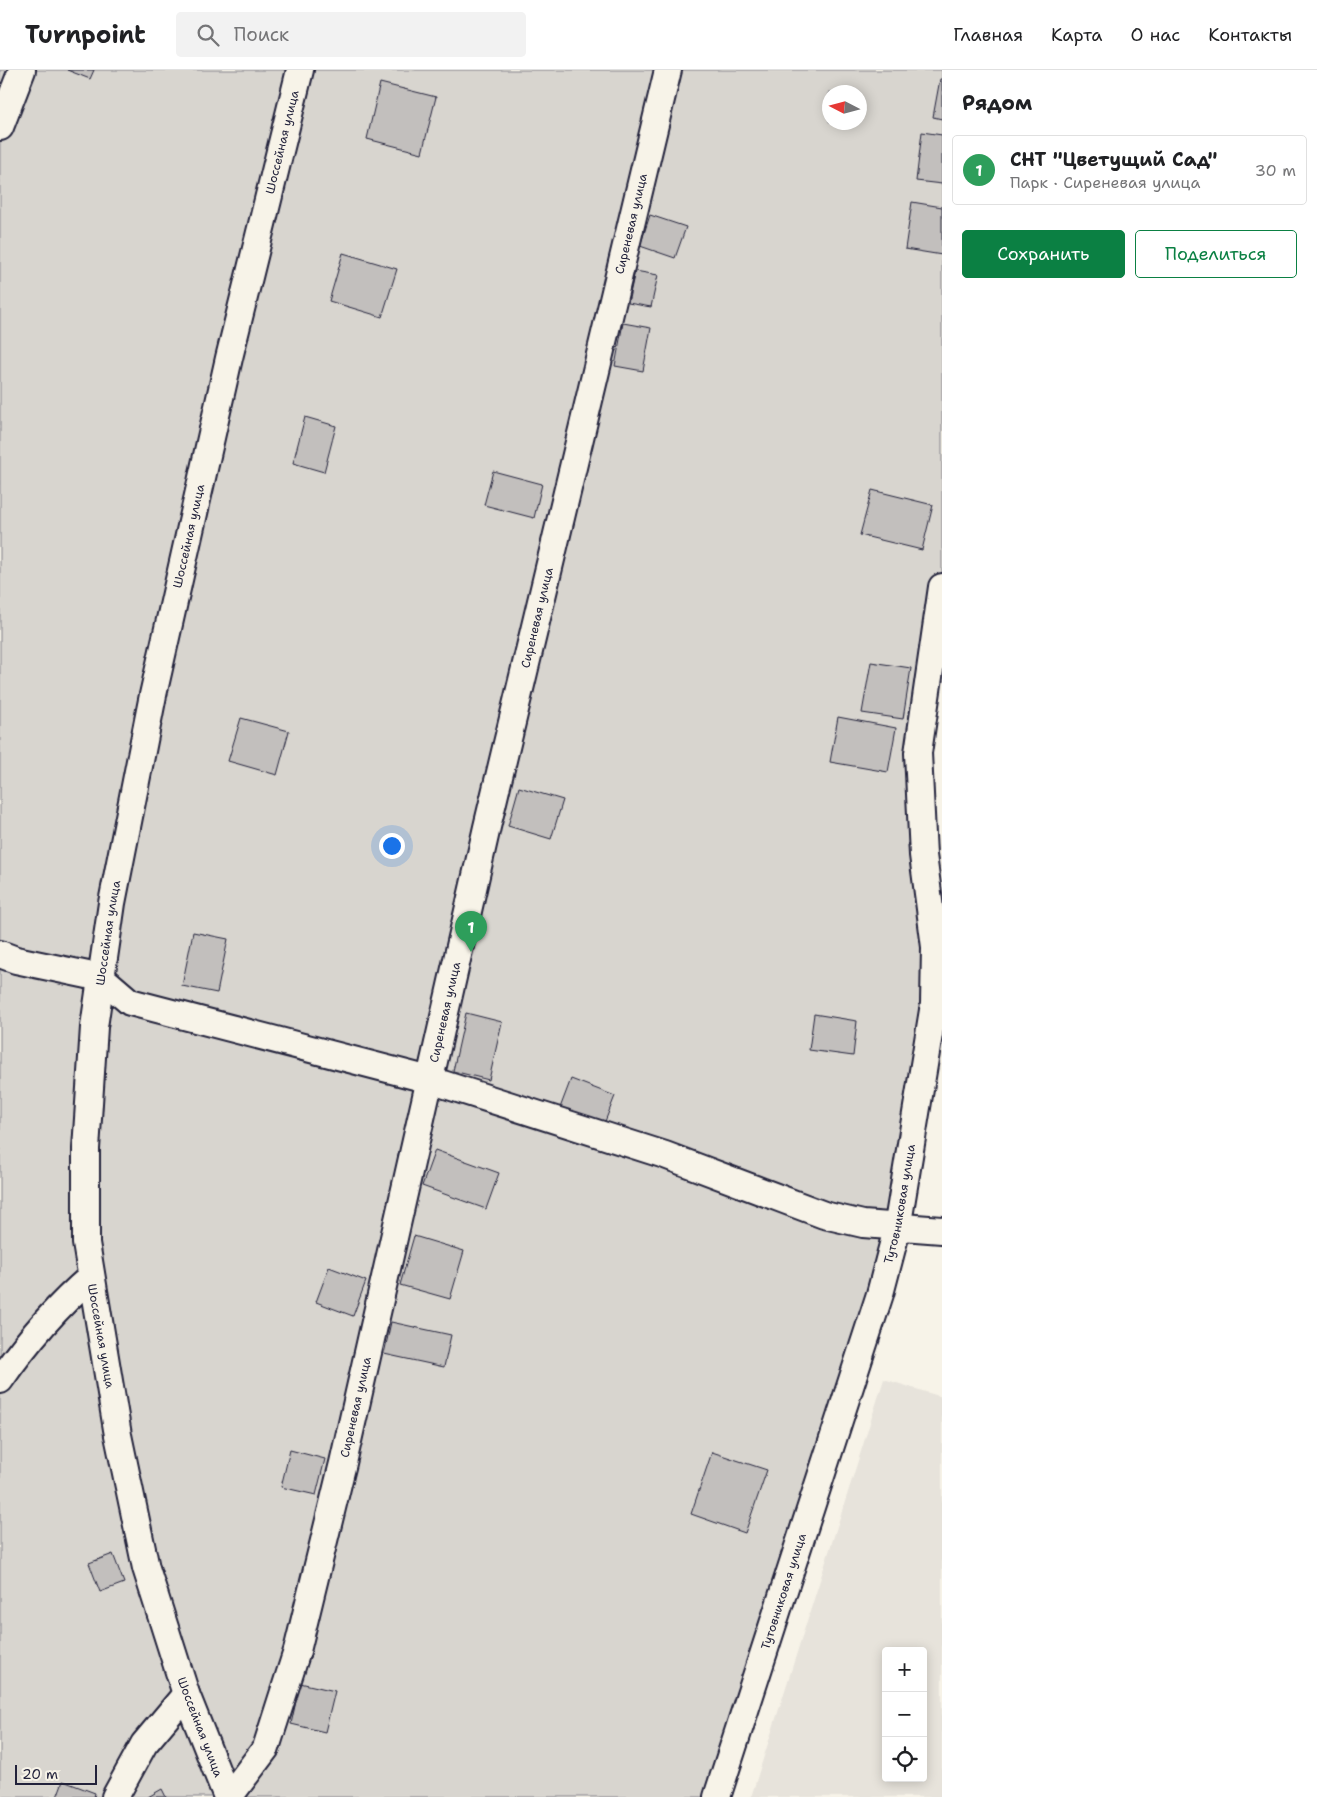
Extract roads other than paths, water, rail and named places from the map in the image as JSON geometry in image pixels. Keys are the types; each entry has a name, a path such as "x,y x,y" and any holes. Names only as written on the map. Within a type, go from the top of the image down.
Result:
{"street":[{"path":"0,127 22,70"},
{"name":"Шоссейная улица","path":"228,1797 186,1694 146,1568 118,1435 86,1243 86,1149 94,1027 112,903 152,695 229,358 300,70"},
{"name":"Сиреневая улица","path":"228,1797 266,1748 298,1651 343,1463 486,827 668,70"},
{"name":"Тутовниковая улица","path":"717,1797 880,1294 897,1229 934,1004 935,947 923,855 918,753 942,587"},
{"path":"0,954 16,960 102,978 130,1002 430,1080 665,1155 824,1215 897,1229 942,1230"},
{"path":"0,1380 21,1349 60,1303 91,1277"},
{"path":"114,1797 144,1744 186,1694"}],"place":[{"name":"СНТ \"Цветущий Сад\"","path":"471,952"}]}
